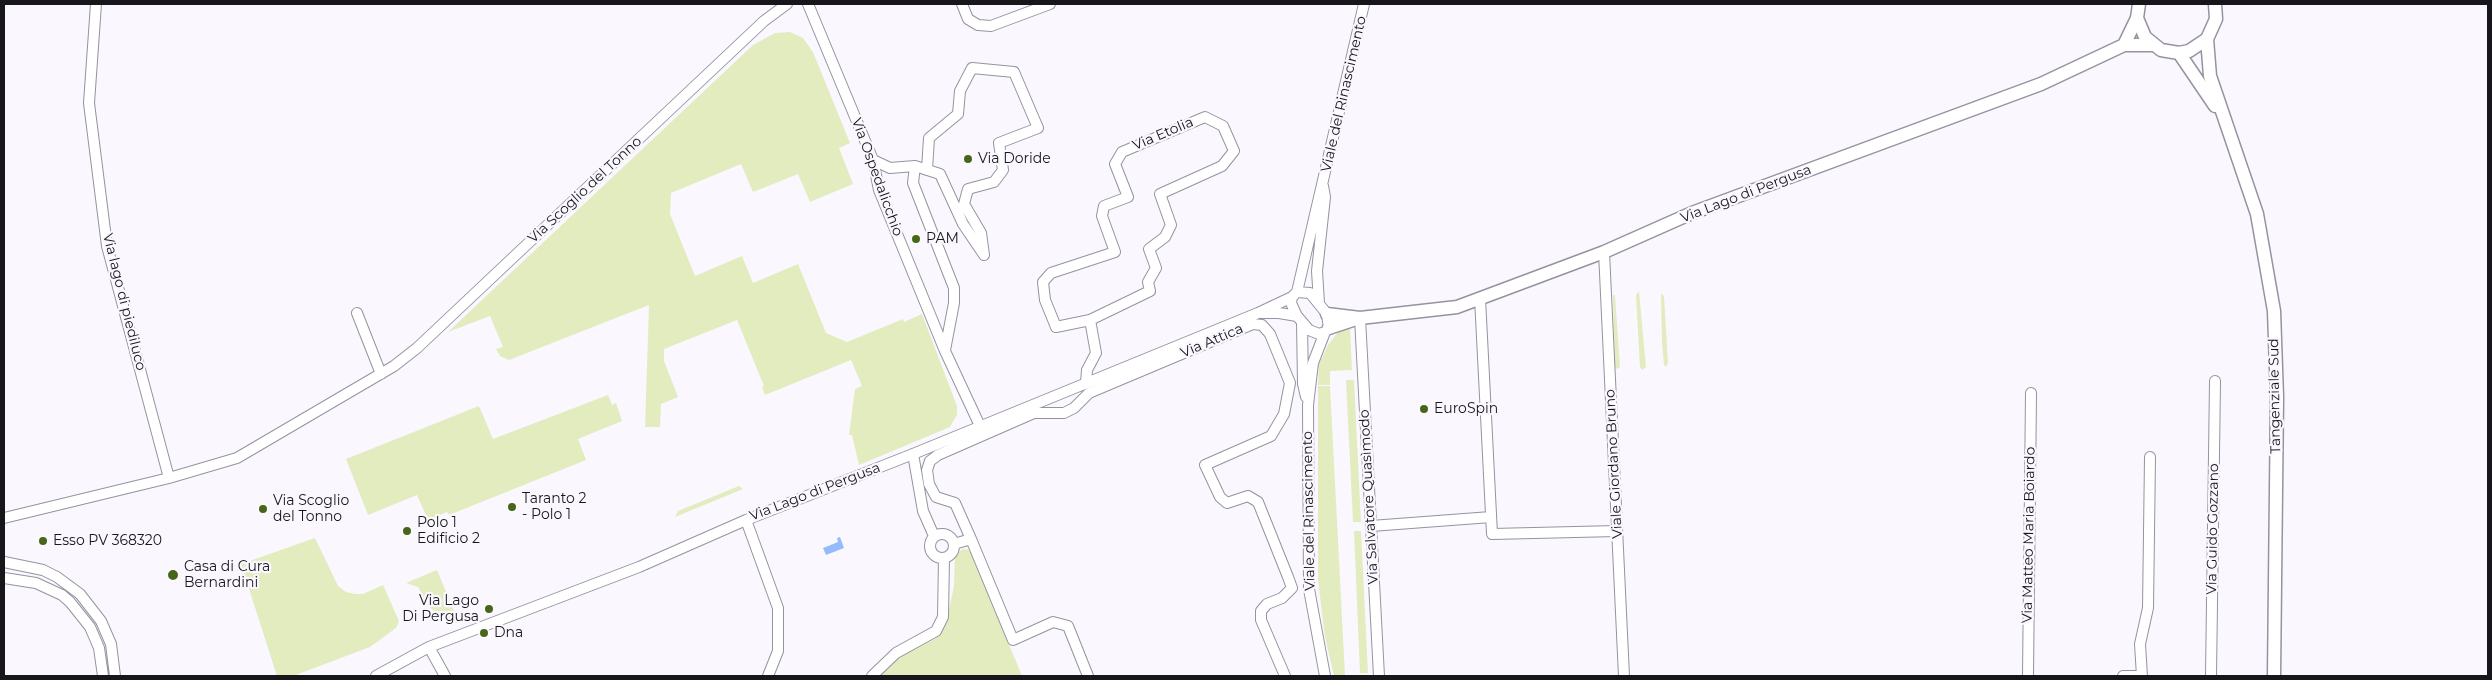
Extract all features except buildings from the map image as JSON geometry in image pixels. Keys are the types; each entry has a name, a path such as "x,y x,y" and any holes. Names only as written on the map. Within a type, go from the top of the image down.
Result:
{"street":[{"name":"Via lago di piediluco","path":"96,4 89,103 107,246 169,478"},
{"name":"Via Scoglio del Tonno","path":"4,518 169,478 237,458 382,374 417,348 764,21 787,4"},
{"name":"Via Ospedalicchio","path":"808,4 873,160 879,190 945,351 980,426"},
{"path":"962,4 968,18 978,25 991,26 1050,4"},
{"name":"Viale del Rinascimento","path":"1294,294 1305,263 1318,195 1323,184 1364,4"},
{"path":"2139,4 2138,18 2143,33 2153,45"},
{"path":"2179,53 2189,51 2207,39 2216,19 2216,5"},
{"path":"2124,45 2138,18"},
{"name":"Tangenziale Sud","path":"2207,39 2210,76 2257,214 2274,311 2277,397 2274,676"},
{"name":"Via Lago di Pergusa","path":"1327,314 1360,318 1457,307 1604,252 1692,213 2041,84 2124,45 2153,45 2161,50 2179,53"},
{"name":"Tangenziale Sud","path":"2179,53 2200,81 2225,124"},
{"path":"873,160 890,168 916,166 927,170 940,174 962,224 984,254 982,233 964,204 968,189 994,182 1003,170 998,143 1038,128 1014,72 972,68 960,91 958,114 929,138 927,170"},
{"name":"Via Etolia","path":"1205,117 1223,126 1234,151 1222,166 1160,194 1171,225 1165,237 1149,249 1156,268 1148,282 1150,291 1090,320 1056,327 1045,300 1043,282 1051,273 1114,252 1102,216 1104,206 1128,197 1115,164 1122,152 1205,117"},
{"path":"916,166 913,184 954,288 954,303 945,351"},
{"name":"Viale del Rinascimento","path":"1319,303 1317,272 1325,197 1323,184"},
{"name":"Viale Giordano Bruno","path":"1604,252 1624,676"},
{"path":"1308,405 1313,363 1327,330 1327,314 1310,292 1294,294 1292,309 1299,319 1314,332 1327,330"},
{"name":"Via Lago di Pergusa","path":"376,676 430,647 639,567 746,520 1258,313 1294,294"},
{"path":"1480,298 1492,534 1617,531"},
{"path":"357,313 382,374"},
{"path":"1258,313 1279,313 1299,319"},
{"name":"Via Lago di Pergusa","path":"1327,330 1360,318"},
{"name":"Via Salvatore Quasìmodo","path":"1360,318 1379,676"},
{"path":"1299,319 1303,384 1308,405"},
{"path":"1086,383 1087,370 1096,353 1090,320"},
{"name":"Via Attica","path":"1064,413 1074,408 1088,393 1253,324 1262,325 1270,334 1290,383 1284,414 1271,436 1205,465 1220,497 1227,502 1248,496 1258,502 1288,577 1292,588 1282,598 1267,604 1261,611 1261,620 1285,676"},
{"name":"Via Guido Gozzano","path":"2211,676 2215,381"},
{"name":"Via Matteo Maria Boiardo","path":"2028,676 2032,393"},
{"path":"1058,394 1064,413 1034,413 938,455 930,461 927,470 929,484 936,497 955,503 1012,640 1053,622 1068,626 1088,676"},
{"name":"Viale del Rinascimento","path":"1308,405 1309,589 1325,676"},
{"path":"913,454 923,511 934,536"},
{"path":"2123,676 2142,676 2140,644 2148,608 2150,456"},
{"path":"1371,526 1491,517"},
{"path":"746,520 778,608 778,651 768,676"},
{"path":"946,534 954,544 953,552 944,558 936,557 930,551 930,543 934,536 946,534"},
{"path":"954,544 971,539"},
{"path":"872,676 896,653 936,631 944,617 944,558"},
{"path":"4,562 43,570 57,577 80,594 101,621 111,644 116,676"},
{"path":"4,578 36,582 62,595 70,602 90,627 99,648 104,676"},
{"path":"430,647 445,676"}],"green space":[{"path":"790,32 803,38 813,52 850,143 839,148 853,184 810,202 798,174 753,192 741,164 671,193 670,214 695,276 742,256 753,283 798,264 826,333 847,342 903,319 904,322 922,314 957,406 957,415 950,427 859,465 852,435 849,435 855,389 862,386 851,360 765,395 762,387 764,386 737,320 664,349 664,361 678,397 661,404 660,427 645,427 649,305 509,360 500,356 496,349 503,347 490,316 448,332 753,45 775,33"},
{"path":"1639,291 1646,367 1642,370 1640,367 1636,295"},
{"path":"1661,293 1664,296 1668,363 1666,367 1664,365 1662,342"},
{"path":"1613,295 1615,295 1620,367 1617,369 1615,367"},
{"path":"1350,327 1352,370 1330,371 1330,385 1318,385 1319,364 1328,345 1338,332"},
{"path":"1346,380 1354,380 1361,522 1353,522"},
{"path":"1318,386 1330,386 1345,676 1334,676 1325,637 1318,580"},
{"path":"608,395 612,405 616,403 622,421 578,439 586,460 449,515 447,512 428,520 417,495 368,515 346,459 479,406 493,439"},
{"path":"739,486 743,489 675,517 678,511"},
{"path":"1354,531 1361,531 1368,673 1360,673"},
{"path":"315,538 338,586 346,592 363,594 383,585 399,621 396,628 370,647 293,676 277,676 241,564"},
{"path":"963,549 970,550 1022,676 880,676 896,659 935,639 946,624 954,586 955,555"},
{"path":"437,570 457,618 457,623 445,620 428,606 418,587 406,583"}],"water":[{"path":"840,537 844,548 826,555 823,548 838,542 837,538"}],"place":[{"name":"Via Doride","path":"968,159"},
{"name":"PAM","path":"916,239"},
{"name":"EuroSpin","path":"1424,409"},
{"name":"Taranto 2 - Polo 1","path":"512,507"},
{"name":"Via Scoglio del Tonno","path":"263,509"},
{"name":"Polo 1 Edificio 2","path":"407,531"},
{"name":"Esso PV 368320","path":"43,541"},
{"name":"Casa di Cura Bernardini","path":"173,575"},
{"name":"Via Lago Di Pergusa","path":"489,609"},
{"name":"Dna","path":"484,633"}]}
